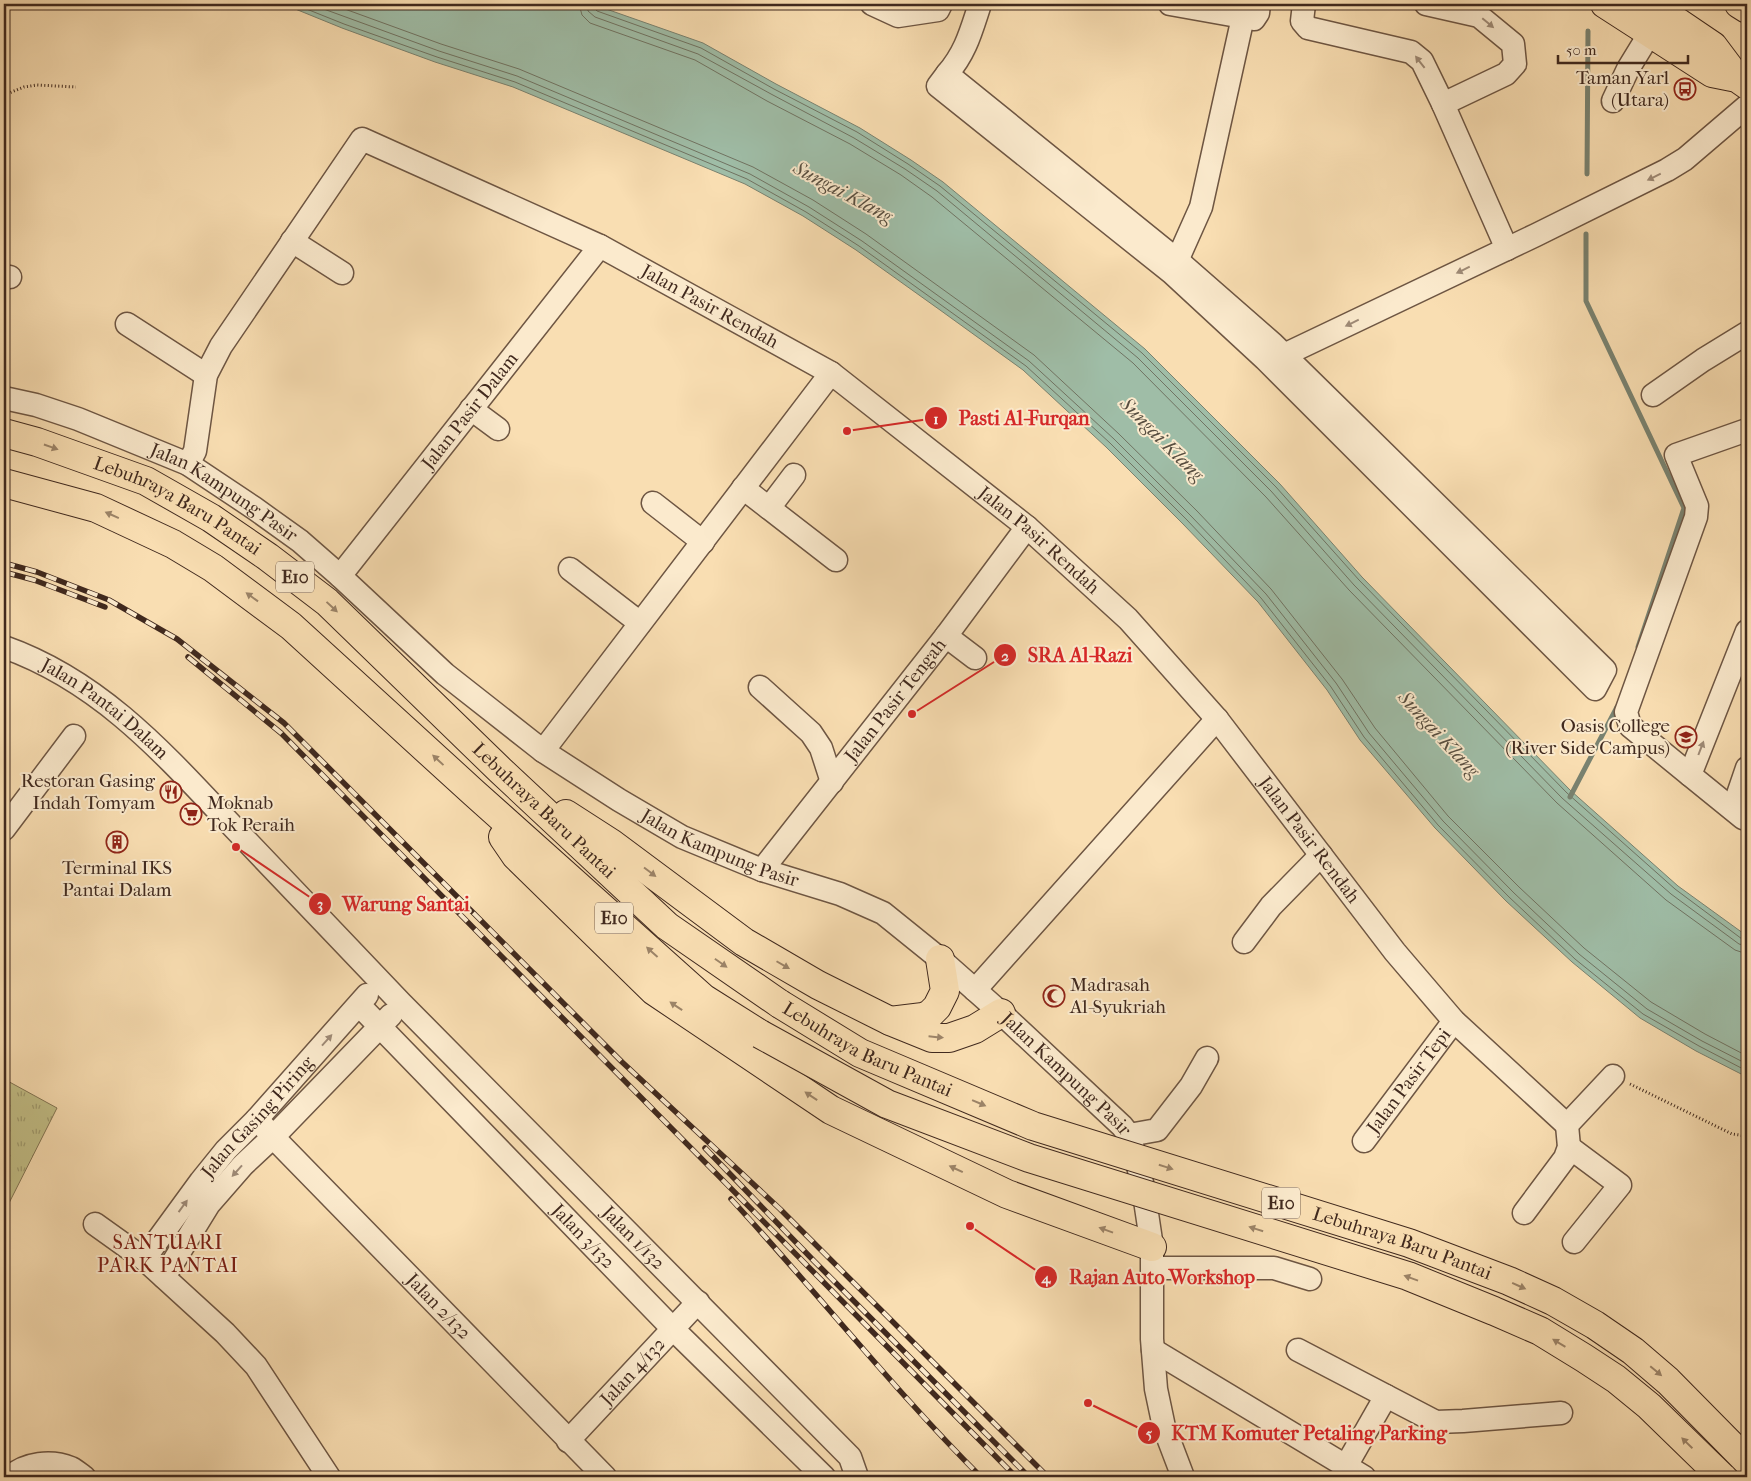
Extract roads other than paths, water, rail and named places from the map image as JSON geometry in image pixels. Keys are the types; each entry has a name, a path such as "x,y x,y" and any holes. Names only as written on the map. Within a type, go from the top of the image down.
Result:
{"main road":[{"path":"1605,4 1712,73 1742,82"},
{"path":"1651,4 1713,46 1742,82"},
{"path":"1739,4 1747,9"},
{"name":"Lebuhraya Baru Pantai","path":"4,433 37,442 146,481 210,518 260,551 328,602 500,770 667,926 780,1004 860,1053 1033,1126 1409,1242 1509,1281 1553,1301 1595,1325 1633,1351 1668,1381 1747,1461"},
{"name":"Lebuhraya Baru Pantai","path":"4,483 96,508 174,544 213,568 291,626 703,998 760,1034 887,1104 1029,1158 1408,1276 1540,1331 1616,1379 1649,1406 1722,1477"},
{"path":"500,770 610,843 744,942 818,985 890,1021 932,1038 949,1038 975,1029 1001,1013"},
{"path":"474,793 516,856 654,991 831,1110 1006,1194 1152,1258"},
{"path":"890,1021 922,1017 930,1014 937,1007 945,991 940,959"}],"street":[{"path":"872,4 898,16 938,10 941,4"},
{"path":"980,4 958,62 938,86 1175,267 1274,353 1606,670 1594,689 1274,353"},
{"path":"1170,4 1251,10 1201,207 1175,267"},
{"path":"1304,4 1302,21 1308,28 1411,52 1422,61 1504,242"},
{"path":"1426,4 1479,16 1513,44 1515,64 1506,74 1443,104"},
{"path":"1613,101 1628,69 1650,33"},
{"path":"1274,353 1504,242 1667,170 1685,159 1747,106"},
{"name":"Jalan Pasir Rendah","path":"292,241 362,139 600,246 831,373 1027,527 1128,618 1217,719 1396,952 1454,1021 1568,1136 1620,1185 1574,1242"},
{"path":"188,464 195,451 206,375 221,346 292,241 342,274"},
{"name":"Jalan Pasir Dalam","path":"340,576 600,246"},
{"path":"127,324 206,375"},
{"path":"1653,396 1703,360 1747,333"},
{"path":"543,751 831,373"},
{"name":"Jalan Kampung Pasir","path":"4,398 36,405 78,419 188,464 300,541 445,674 543,751 619,800 682,837 762,870 840,894 883,913 940,959 1001,1013 1122,1126 1129,1135 1143,1187 1152,1258 1153,1350 1156,1389 1164,1427 1183,1477"},
{"path":"471,409 498,430"},
{"path":"1747,430 1676,455 1696,506 1696,517 1626,712 1630,726 1740,814 1747,768"},
{"path":"769,508 794,475"},
{"path":"743,488 836,560"},
{"path":"653,503 703,542"},
{"name":"Jalan Pasir Tengah","path":"762,870 946,636 1027,527"},
{"path":"570,569 640,623"},
{"path":"1690,775 1747,630"},
{"path":"946,636 975,658"},
{"name":"Jalan Pantai Dalam","path":"4,648 17,652 66,677 107,703 156,745 402,1003"},
{"path":"760,687 811,733 821,748 832,782"},
{"path":"975,990 1217,719"},
{"path":"4,829 74,736"},
{"path":"1244,942 1271,906 1321,855"},
{"name":"Jalan Gasing Piring","path":"144,1259 226,1150 257,1119 380,981"},
{"path":"164,1277 208,1204 242,1165 273,1137 402,1003"},
{"name":"Jalan 1/132","path":"402,1003 850,1457 857,1477"},
{"name":"Jalan 3/132","path":"358,1005 381,1026 673,1329 818,1471"},
{"name":"Jalan Pasir Tepi","path":"1364,1141 1454,1021"},
{"path":"1129,1135 1157,1130 1191,1086 1207,1058"},
{"path":"1524,1213 1565,1158 1568,1136 1613,1076"},
{"name":"Jalan 2/132","path":"257,1119 605,1477"},
{"path":"95,1224 144,1259 225,1333 256,1366 329,1477"},
{"path":"1152,1258 1274,1268 1310,1279"},
{"name":"Jalan 4/132","path":"568,1441 698,1302"},
{"path":"1153,1350 1355,1472 1386,1396"},
{"path":"1298,1350 1440,1422 1561,1413"},
{"path":"10,1477 26,1468 45,1463 71,1468 84,1477"}],"water":[{"name":"Sungai Klang","path":"283,4 592,4 703,43 860,128 943,182 1145,349 1280,484 1362,577 1570,790 1678,886 1747,936 1747,1077 1696,1051 1640,1018 1572,962 1506,901 1435,828 1360,740 1327,690 1258,602 1106,447 1023,370 856,250 803,216 745,184 513,87 435,62"}],"waterway":[{"path":"1587,174 1588,31"},
{"path":"1586,234 1586,301 1684,508 1638,647"},
{"path":"1570,797 1617,707"}],"railway":[{"path":"4,563 37,572 109,600 177,639 284,723 622,1062 780,1209 1048,1477"},
{"path":"4,572 34,580 105,607"},
{"path":"188,657 281,733 1016,1477"},
{"path":"705,1148 814,1261 1029,1477"},
{"path":"731,1199 948,1444 981,1477"}],"place":[{"name":"Taman Yarl (Utara)","path":"1685,89"},
{"name":"Pasti Al-Furqan","path":"847,431"},
{"name":"SRA Al-Razi","path":"912,714"},
{"name":"Oasis College (River Side Campus)","path":"1686,737"},
{"name":"Restoran Gasing Indah Tomyam","path":"171,792"},
{"name":"Moknab Tok Peraih","path":"191,814"},
{"name":"Terminal IKS Pantai Dalam","path":"117,842"},
{"name":"Warung Santai","path":"236,847"},
{"name":"Madrasah Al-Syukriah","path":"1054,996"},
{"name":"Rajan Auto Workshop","path":"970,1226"},
{"name":"KTM Komuter Petaling Parking","path":"1088,1403"}],"district":[{"name":"SANTUARI PARK PANTAI","path":"168,1254"}]}
